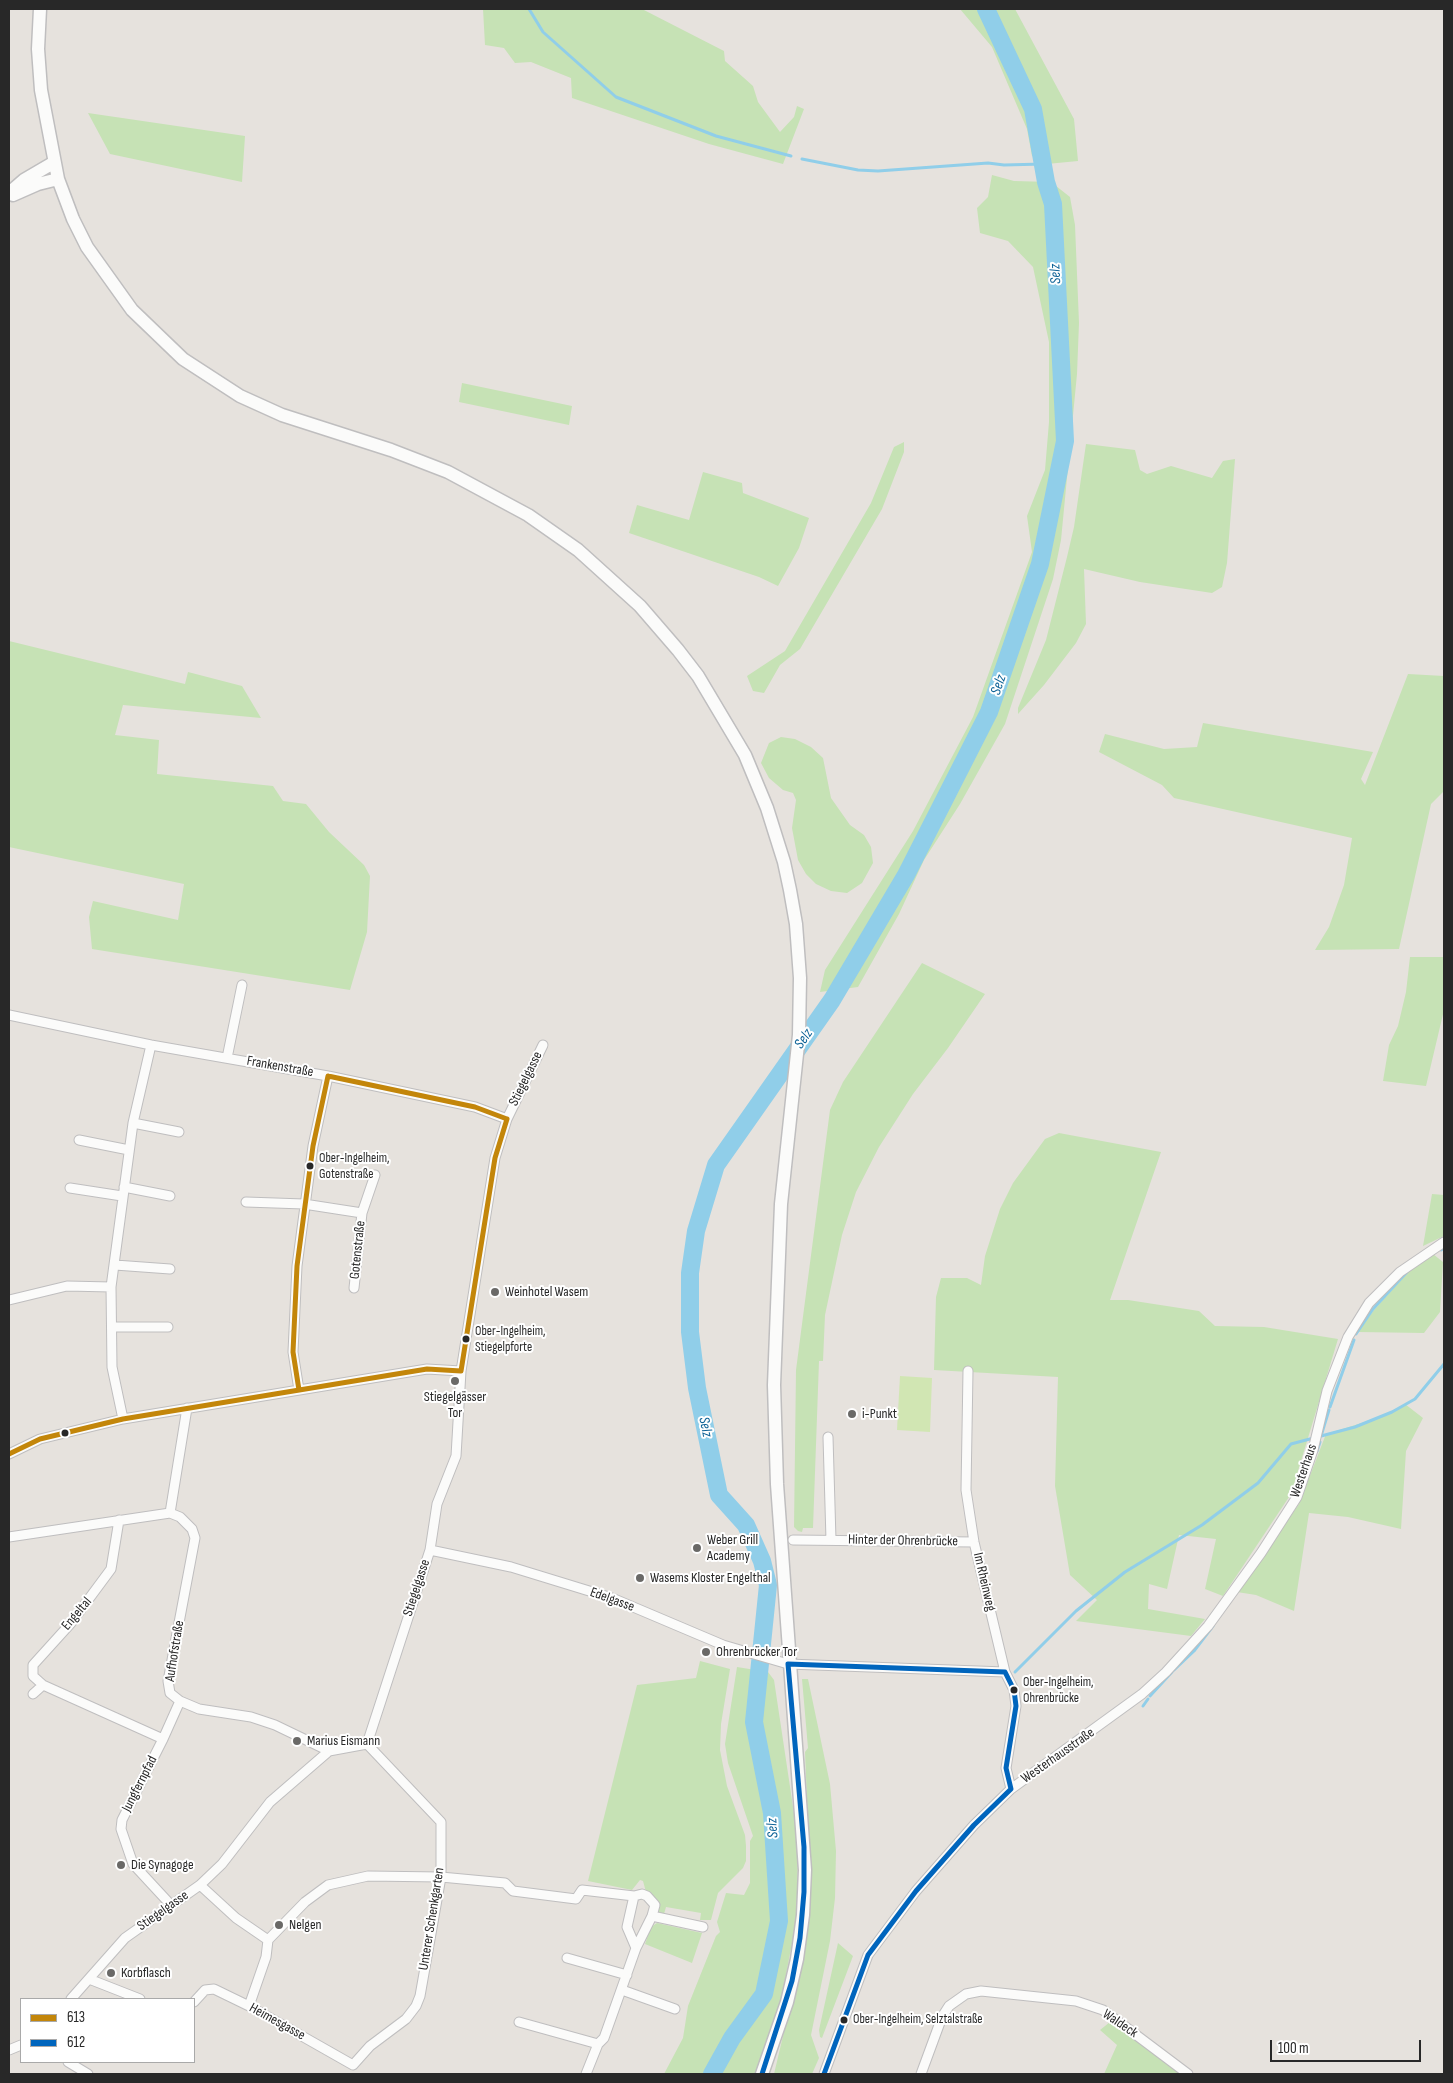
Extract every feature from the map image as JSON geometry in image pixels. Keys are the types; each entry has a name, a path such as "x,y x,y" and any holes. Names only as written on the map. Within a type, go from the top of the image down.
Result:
{"main road":[{"path":"40,9 39,70 53,163 58,180 73,219 103,271 148,327 183,359 221,385 261,406 448,472 502,499 554,532 601,570 640,606 693,669 732,732 767,808 784,862 796,924 800,978 799,1035 787,1145 778,1257 774,1385 777,1484 788,1664 804,1847 804,1892 797,1959 776,2035 768,2074"},
{"path":"9,193 24,180 53,163"},
{"path":"9,197 28,188 58,180"},
{"path":"762,2074 776,2035"}],"street":[{"name":"Frankenstraße","path":"227,1058 242,984"},
{"name":"Frankenstraße","path":"9,1015 151,1045 328,1076 475,1107 507,1119"},
{"path":"123,1419 112,1367 111,1287 133,1123 151,1045"},
{"name":"Stiegelgasse","path":"367,1744 430,1550 437,1504 456,1456 461,1371 495,1158 507,1119 543,1045"},
{"path":"299,1390 293,1352 296,1284 312,1146 328,1076"},
{"path":"133,1123 179,1132"},
{"path":"79,1140 129,1150"},
{"name":"Gotenstraße","path":"354,1288 362,1213 374,1175"},
{"path":"70,1188 170,1196"},
{"name":"Gotenstraße","path":"246,1202 304,1204 362,1213"},
{"name":"Westerhaus","path":"1142,1694 1166,1672 1208,1626 1261,1553 1297,1497 1315,1441 1327,1392 1348,1337 1369,1303 1400,1272 1444,1242"},
{"path":"115,1265 170,1269"},
{"path":"9,1300 67,1286 111,1287"},
{"path":"112,1327 168,1326"},
{"path":"9,1454 40,1439 123,1419 427,1369 461,1371"},
{"name":"Im Rheinweg","path":"968,1371 966,1490 974,1542 1005,1672 1014,1690 1016,1706 1006,1768 1010,1789"},
{"path":"9,1537 170,1513 187,1408"},
{"name":"Hinter der Ohrenbrücke","path":"828,1437 830,1540"},
{"name":"Aufhofstraße","path":"170,1513 180,1517 187,1523 195,1538 168,1681 170,1693 180,1701 199,1709 251,1717 328,1751"},
{"name":"Engeltal","path":"44,1685 34,1676 33,1665 71,1623 111,1569 119,1520"},
{"name":"Hinter der Ohrenbrücke","path":"793,1540 974,1542"},
{"name":"Edelgasse","path":"430,1550 511,1567 612,1598 742,1652 788,1664 1005,1672"},
{"path":"33,1694 44,1685"},
{"name":"Jungfernpfad","path":"44,1685 163,1739"},
{"name":"Westerhausstraße","path":"824,2074 868,1955 916,1891 974,1825 1010,1789 1142,1694"},
{"name":"Jungfernpfad","path":"170,1904 133,1864 121,1829 122,1820 180,1701"},
{"path":"328,1751 367,1744"},
{"name":"Unterer Schenkgarten","path":"352,2070 370,2046 406,2019 416,2006 420,1996 441,1877 440,1822 367,1744"},
{"name":"Stiegelgasse","path":"72,1998 126,1938 170,1904 200,1885 222,1864 270,1802 328,1751"},
{"path":"249,2006 266,1957 268,1940 305,1902 328,1885 368,1876 441,1877 505,1883 513,1891 576,1899 582,1890 634,1896 642,1894 647,1896 655,1905 652,1916 636,1948 604,2038 598,2044 586,2074"},
{"path":"200,1885 236,1918 268,1940"},
{"path":"634,1896 626,1927 636,1948"},
{"path":"652,1916 703,1927"},
{"path":"567,1958 627,1975"},
{"path":"89,1979 137,1998"},
{"name":"Heimesgasse","path":"195,2001 210,1988 249,2006 352,2070"},
{"path":"622,1990 675,2010"},
{"name":"Waldeck","path":"921,2074 942,2017 949,2006 966,1994 981,1991 1076,2002 1103,2010 1188,2074"},
{"path":"519,2022 598,2044"},
{"path":"70,2063 88,2074"}],"green space":[{"path":"483,9 642,9 724,51 725,61 753,86 758,102 780,132 794,117 797,106 804,109 783,164 709,144 572,98 571,78 531,62 515,63 504,48 485,45"},
{"path":"960,9 1015,9 1074,119 1078,161 1047,164 1032,156 1027,129 992,47"},
{"path":"88,113 245,136 242,182 110,154"},
{"path":"992,175 1014,181 1051,182 1070,197 1075,225 1079,323 1077,374 1061,540 1053,579 1005,724 960,804 924,860 899,914 858,987 820,992 825,970 913,831 973,717 1032,552 1027,516 1045,470 1049,422 1049,342 1033,267 1008,241 980,233 977,208 988,197"},
{"path":"462,383 572,406 569,425 459,402"},
{"path":"904,442 904,452 882,509 800,649 780,665 764,693 753,691 747,676 785,651 871,503 894,447"},
{"path":"1086,444 1135,450 1140,470 1147,474 1171,466 1212,478 1223,461 1235,459 1227,563 1222,587 1212,593 1140,582 1084,569 1086,624 1076,643 1044,685 1018,714 1018,708 1046,640 1067,557 1074,527"},
{"path":"703,472 742,483 743,493 809,518 799,548 778,586 759,577 629,533 637,505 689,520"},
{"path":"9,641 185,684 188,672 242,686 261,718 123,705 115,735 159,740 157,774 273,786 283,801 306,804 329,832 364,865 370,876 367,932 350,990 92,949 89,917 93,901 178,920 184,884 9,847"},
{"path":"1408,674 1444,676 1444,791 1431,804 1399,949 1315,950 1329,927 1344,885 1352,838 1174,798 1162,785 1099,752 1105,734 1164,749 1197,747 1203,723 1373,752 1361,779 1365,785"},
{"path":"781,737 795,739 811,747 823,758 831,798 850,825 864,835 871,847 873,863 862,883 847,893 831,891 816,884 806,874 798,860 792,828 796,800 793,793 783,790 769,778 761,763 769,743"},
{"path":"1410,957 1444,957 1444,1010 1426,1086 1383,1081 1389,1045 1398,1026 1406,992"},
{"path":"922,963 985,994 948,1048 913,1094 879,1147 856,1192 842,1235 825,1315 823,1361 819,1361 813,1528 803,1528 802,1532 794,1527 796,1370 830,1110 843,1082"},
{"path":"1059,1133 1161,1152 1110,1300 1128,1300 1199,1311 1215,1326 1264,1327 1338,1339 1291,1494 1223,1596 1205,1589 1216,1539 1179,1535 1167,1589 1149,1584 1148,1609 1205,1619 1191,1636 1076,1621 1097,1600 1070,1575 1055,1486 1058,1377 934,1370 936,1297 941,1278 967,1278 981,1285 985,1256 1000,1209 1013,1183 1045,1139"},
{"path":"1432,1194 1444,1195 1444,1236 1423,1246"},
{"path":"1433,1254 1443,1262 1440,1312 1424,1333 1358,1332 1374,1310 1410,1270"},
{"path":"900,1376 932,1378 930,1432 897,1430"},
{"path":"1405,1404 1423,1418 1406,1451 1401,1529 1348,1517 1309,1513 1294,1611 1256,1595 1237,1592 1299,1504 1326,1434 1378,1418"},
{"path":"700,1661 730,1669 721,1724 720,1750 727,1786 745,1835 746,1846 746,1861 743,1868 718,1893 711,1920 700,1920 701,1913 666,1907 664,1914 659,1912 658,1903 646,1892 643,1881 640,1880 632,1890 588,1881 637,1685 696,1678"},
{"path":"737,1667 768,1672 774,1680 798,1840 797,1918 781,2000 757,2074 664,2074 683,2038 688,2006 716,1936 720,1932 717,1922 726,1893 744,1895 750,1883 750,1841 753,1836 728,1763 725,1744"},
{"path":"802,1679 808,1679 830,1784 836,1851 835,1898 830,1941 811,2035 819,2058 812,2074 774,2074 806,1939 811,1895 805,1752 808,1748"},
{"path":"657,1923 702,1933 692,1963 645,1944 651,1927"},
{"path":"838,1943 853,1956 822,2038 820,2037 819,2030"},
{"path":"1110,2022 1182,2074 1104,2074 1117,2045 1100,2030"}],"waterway":[{"path":"529,9 543,32 616,97 716,136 791,156"},
{"name":"Selz","path":"712,2074 732,2038 764,1994 779,1921 772,1813 754,1722 768,1585 762,1561 746,1525 719,1495 697,1388 690,1332 690,1273 696,1231 716,1165 832,1000 906,875 989,712 1040,564 1065,441 1053,204 1046,182 1033,109 986,9"},
{"path":"802,159 858,170 878,171 988,163 1004,165 1043,164"},
{"path":"1356,1334 1373,1309 1407,1272"},
{"path":"1330,1407 1354,1340"},
{"path":"1015,1672 1076,1611 1125,1572 1202,1525 1258,1483 1291,1444 1355,1427 1392,1412 1415,1399 1444,1364"},
{"path":"1321,1436 1329,1410"},
{"path":"1317,1451 1320,1442"},
{"path":"1174,1670 1194,1651 1213,1626"},
{"path":"1150,1696 1172,1672"},
{"path":"1143,1706 1148,1699"}],"transit line":[{"name":"613","path":"328,1076 475,1107 507,1119"},
{"name":"613","path":"299,1390 293,1352 297,1266 313,1146 328,1076"},
{"name":"613","path":"461,1371 495,1158 507,1119"},
{"name":"613","path":"9,1454 40,1439 123,1419 427,1369 461,1371"},
{"name":"612","path":"762,2074 792,1981 800,1938 804,1892 804,1847 788,1664 1005,1672 1014,1690 1016,1706 1006,1768 1011,1789 974,1825 916,1891 868,1955 824,2074"}],"place":[{"name":"Ober-Ingelheim, Gotenstraße","path":"310,1166"},
{"name":"Weinhotel Wasem","path":"495,1292"},
{"name":"Ober-Ingelheim, Stiegelpforte","path":"466,1339"},
{"name":"Stiegelgässer Tor","path":"455,1381"},
{"name":"i-Punkt","path":"852,1414"},
{"name":"Weber Grill Academy","path":"697,1548"},
{"name":"Wasems Kloster Engelthal","path":"640,1578"},
{"name":"Ohrenbrücker Tor","path":"706,1652"},
{"name":"Ober-Ingelheim, Ohrenbrücke","path":"1014,1690"},
{"name":"Marius Eismann","path":"297,1741"},
{"name":"Die Synagoge","path":"121,1865"},
{"name":"Nelgen","path":"279,1925"},
{"name":"Korbflasch","path":"111,1973"},
{"name":"Ober-Ingelheim, Selztalstraße","path":"844,2020"}]}
